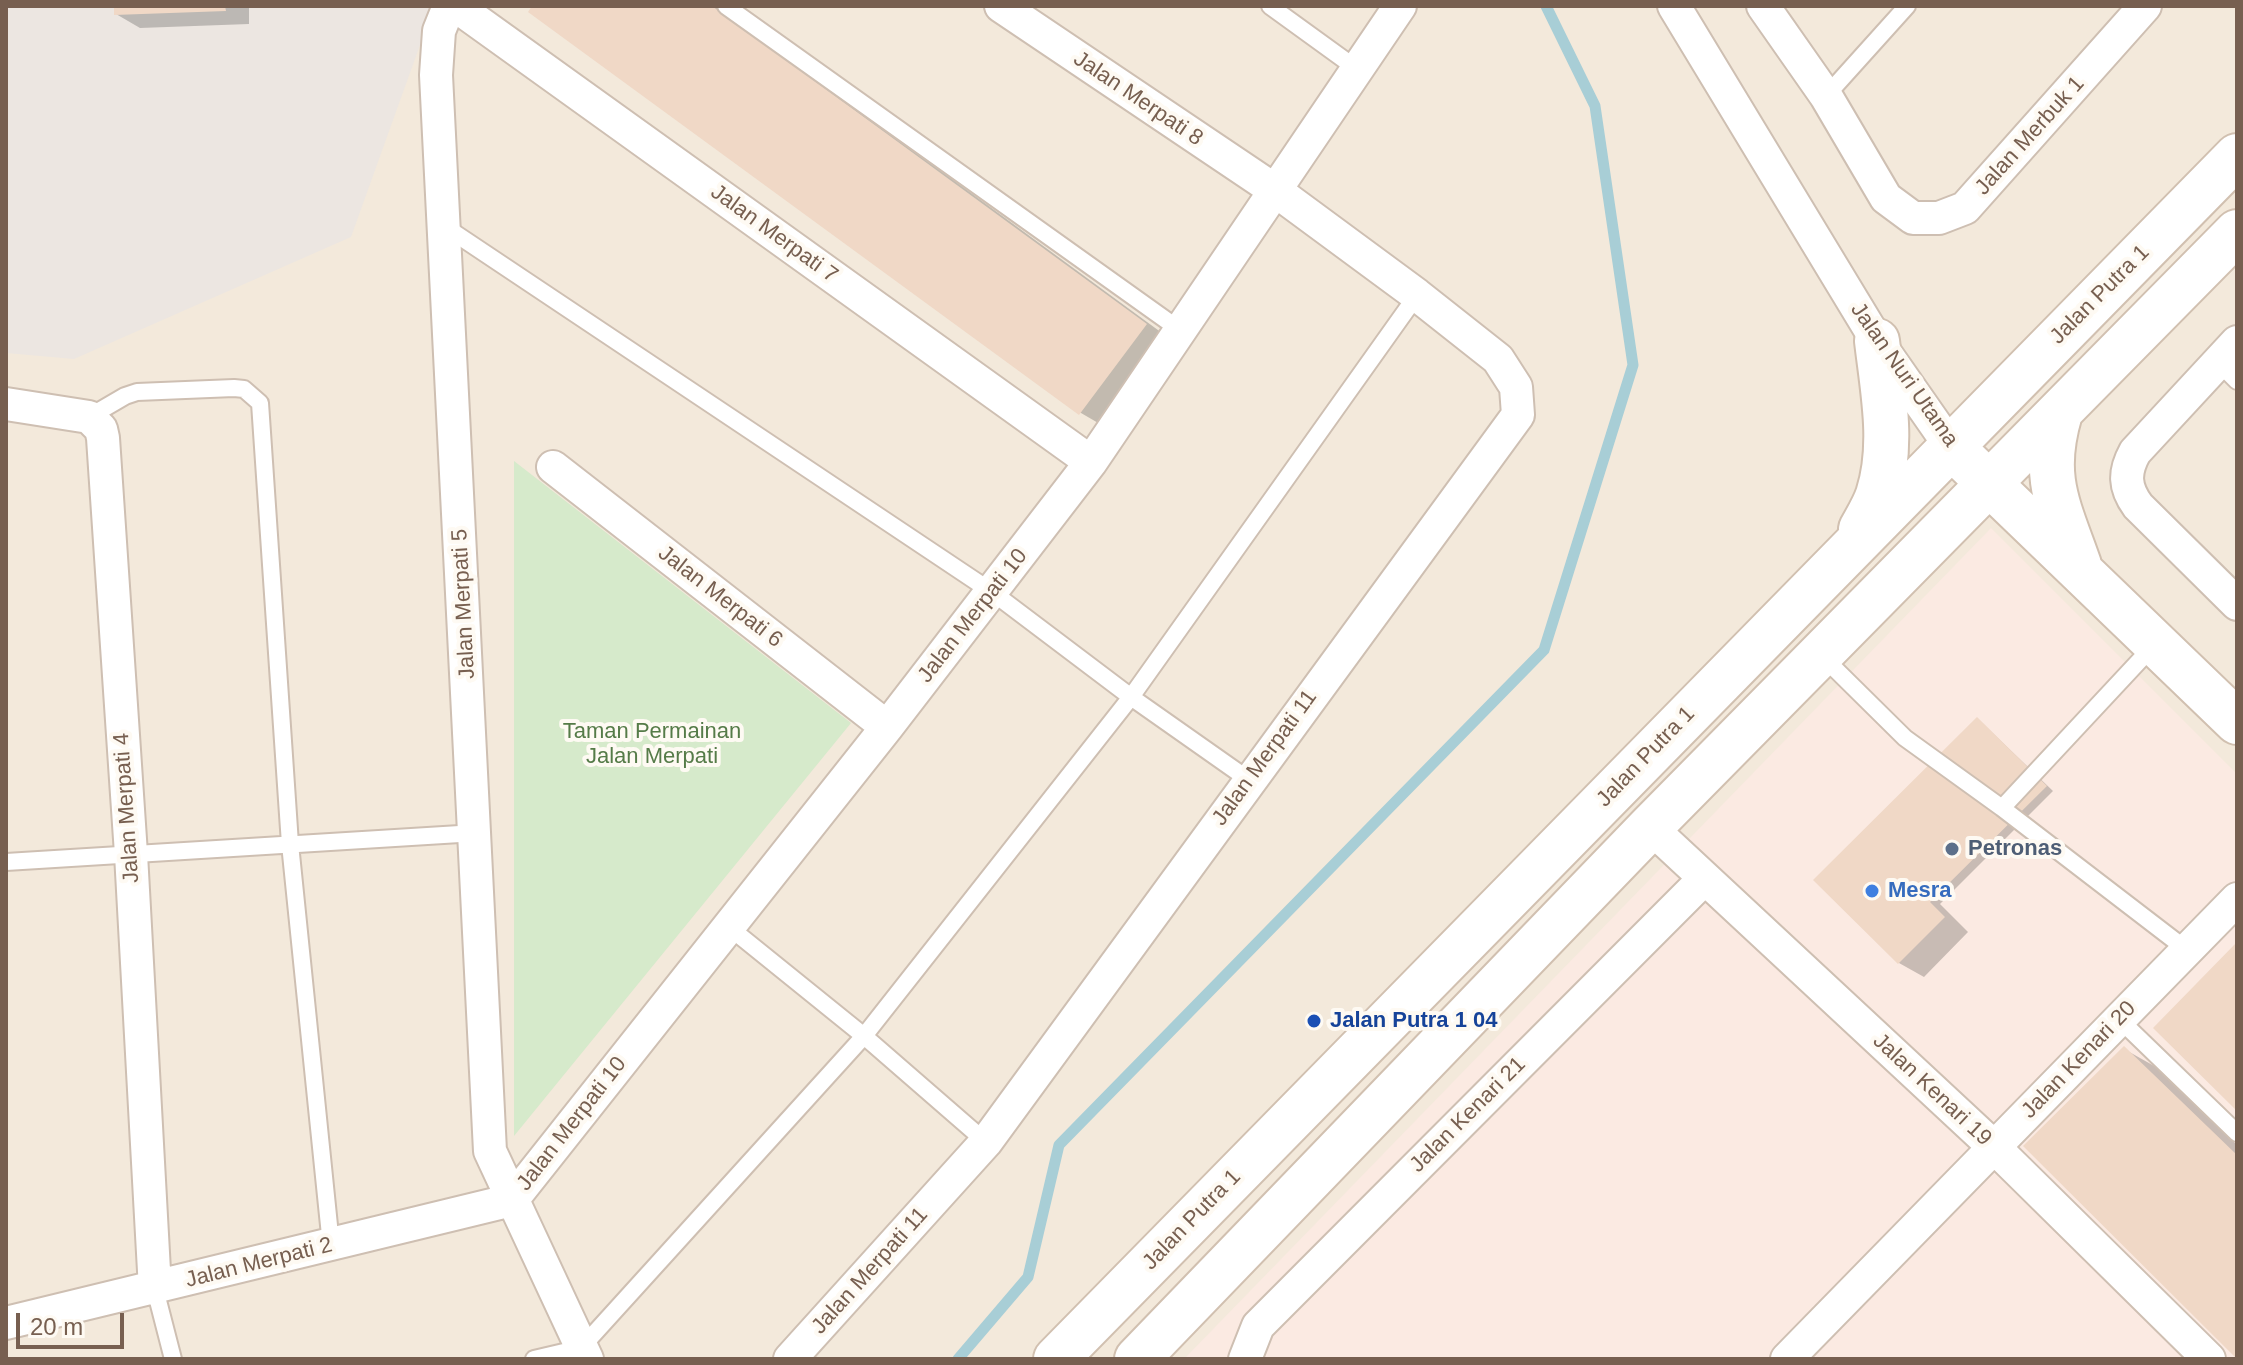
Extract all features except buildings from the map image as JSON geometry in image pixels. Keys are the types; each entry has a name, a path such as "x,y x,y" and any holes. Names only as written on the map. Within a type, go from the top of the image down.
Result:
{"main road":[{"name":"Jalan Putra 1","path":"1056,1359 2237,156"},
{"path":"1137,1359 1650,827 2237,232"},
{"path":"1851,549 1878,496 1886,455 1886,411 1877,341"},
{"path":"2060,413 2050,460 2052,485 2081,570"},
{"name":"Jalan Nuri Utama","path":"1951,447 2237,722"}],"street":[{"name":"Jalan Merpati 5","path":"449,6 439,31 436,75 490,1151 584,1353"},
{"name":"Jalan Merpati 7","path":"456,6 1091,462"},
{"name":"Jalan Merpati 8","path":"1001,6 1276,191"},
{"name":"Jalan Merpati 10","path":"512,1200 887,727 1091,462 1400,6"},
{"name":"Jalan Merbuk 1","path":"1763,6 1826,96 1886,198 1913,218 1939,218 1965,208 2145,6"},
{"name":"Jalan Nuri Utama","path":"1681,9 1877,341 1951,447"},
{"name":"Jalan Merpati 11","path":"790,1359 986,1142 1518,415 1516,387 1498,359 1276,191"},
{"path":"2230,361 2135,452 2128,465 2126,480 2129,495 2138,506 2237,604"},
{"path":"6,404 89,417"},
{"name":"Jalan Merpati 4","path":"89,417 101,429 103,438 131,854 155,1289"},
{"name":"Jalan Merpati 6","path":"553,467 887,727"},
{"name":"Jalan Kenari 19","path":"1650,827 1994,1147 2209,1359"},
{"name":"Jalan Kenari 21","path":"1245,1359 1258,1326 1704,879"},
{"name":"Jalan Kenari 20","path":"1787,1359 2237,899"},
{"name":"Jalan Merpati 2","path":"6,1323 512,1200"}],"lane":[{"path":"726,6 1180,330"},
{"path":"1270,6 1357,69"},
{"path":"1826,96 1907,6"},
{"path":"444,226 992,592 1131,697 1249,780"},
{"path":"534,1359 584,1353 864,1036 1131,697 1417,295"},
{"path":"89,417 137,392 234,388 253,394 260,403 290,844 331,1245"},
{"path":"2002,808 2156,643"},
{"path":"1820,654 1905,738 2187,950"},
{"path":"6,862 476,833"},
{"path":"729,927 864,1036 986,1142"},
{"path":"2119,1019 2237,1133"},
{"path":"155,1289 173,1359"}],"shaded area":[{"path":"6,6 2237,6 2237,1359 6,1359"},
{"path":"6,6 434,6 351,237 74,359 6,353"},
{"path":"1991,528 2237,774 2237,1359 1184,1359"}],"green space":[{"name":"Taman Permainan Jalan Merpati","path":"514,461 851,723 514,1136"}],"waterway":[{"path":"958,1359 1028,1277 1059,1145 1544,650 1633,365 1595,106 1546,6"}],"place":[{"name":"Petronas","path":"1952,849"},
{"name":"Mesra","path":"1872,891"},
{"name":"Jalan Putra 1 04","path":"1314,1021"}]}
